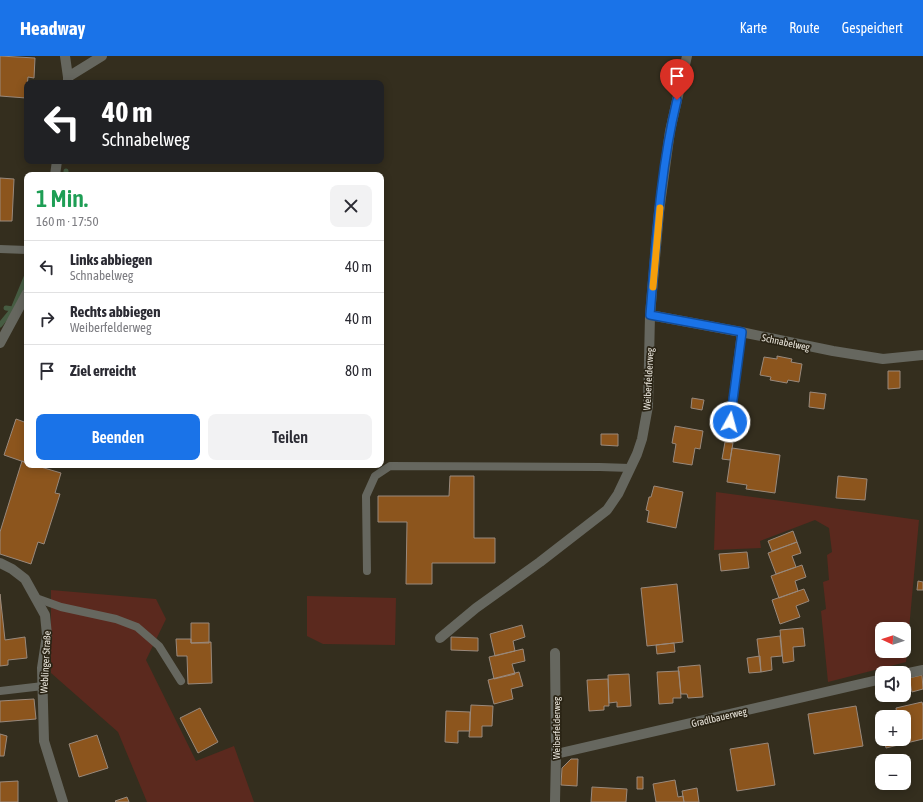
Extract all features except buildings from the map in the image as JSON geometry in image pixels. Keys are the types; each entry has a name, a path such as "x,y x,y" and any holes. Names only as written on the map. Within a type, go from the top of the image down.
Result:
{"street":[{"path":"65,56 68,80 102,56"},
{"name":"Weiberfelderweg","path":"440,638 476,608 540,562 607,510 618,494 638,454 648,406 650,315 659,212 670,131 687,56"},
{"path":"0,342 24,298"},
{"name":"Schnabelweg","path":"650,315 833,351 883,359 923,355"},
{"name":"Weblinger Straße","path":"0,563 25,579 45,615 47,635 42,668 44,741 63,802"},
{"name":"Weiberfelderweg","path":"555,653 555,802"},
{"path":"911,673 923,670"},
{"name":"Gradlbauerweg","path":"556,754 875,681"}],"lane":[{"path":"0,249 24,250"},
{"path":"728,436 742,332"},
{"path":"367,571 366,496 375,476 390,466 630,468"},
{"path":"36,598 61,607 116,618 137,627 159,646 181,681"},
{"path":"0,690 43,686"}],"shaded area":[{"path":"716,492 919,520 910,622 875,622 875,658 906,658 906,662 890,666 875,666 875,670 828,682 821,611 826,609 823,582 829,580 827,555 832,552 829,528 815,520 760,541 761,548 714,550"},
{"path":"51,590 156,599 166,619 146,660 196,761 234,746 254,802 147,802 118,732 51,673"},
{"path":"307,596 396,598 395,645 323,644 307,636"}],"waterway":[{"path":"6,308 13,309 24,282"},
{"path":"0,325 13,310"}],"slow traffic":[{"path":"653,287 660,208"}],"route":[{"path":"677,100 670,131 659,212 650,315 742,332 730,422"}]}
